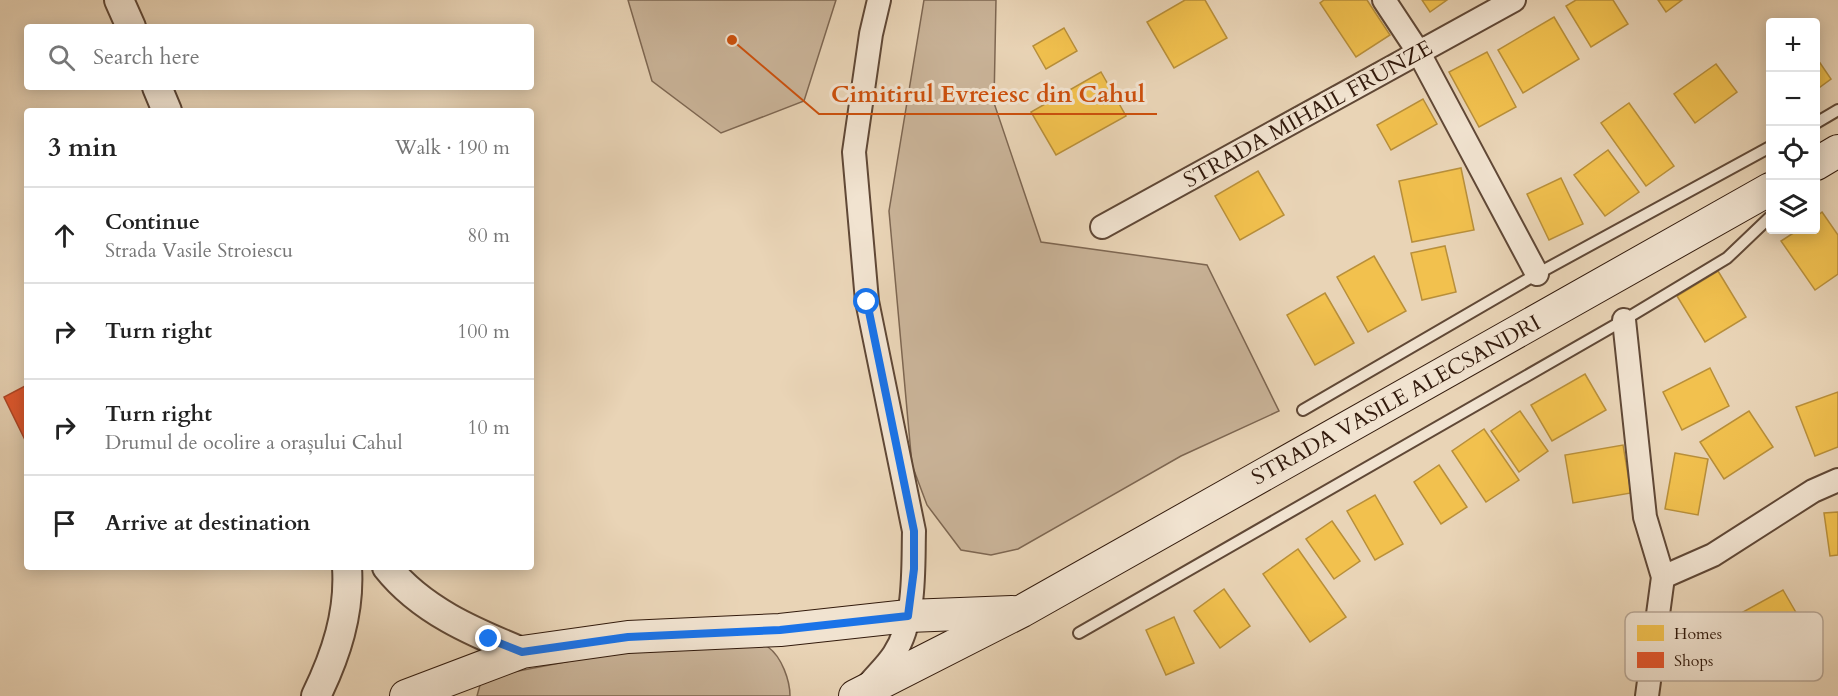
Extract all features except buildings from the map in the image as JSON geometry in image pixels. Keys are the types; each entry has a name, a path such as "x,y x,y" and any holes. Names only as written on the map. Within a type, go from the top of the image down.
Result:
{"main road":[{"path":"1820,162 1838,153"},
{"name":"STRADA VASILE ALECSANDRI","path":"857,695 1022,612 1766,191"},
{"path":"406,696 522,652 628,637 780,630 908,616 1022,612"}],"street":[{"path":"119,0 130,24"},
{"path":"857,695 895,653 908,616 914,569 914,531 867,302 854,153 871,34 879,0"},
{"path":"1384,0 1419,53 1537,274"},
{"name":"STRADA MIHAIL FRUNZE","path":"1102,227 1514,0"},
{"path":"158,90 166,108"},
{"path":"1624,320 1645,517 1663,577 1658,612"},
{"path":"1663,577 1713,555 1813,491 1838,480"},
{"path":"316,696 335,656 349,593 347,570"},
{"path":"390,570 428,605 454,622 522,652"},
{"path":"1647,696 1649,681"}],"lane":[{"path":"1820,120 1838,110"},
{"path":"1303,410 1537,274 1766,149"},
{"path":"1820,171 1838,153"},
{"path":"1079,633 1624,320 1727,258 1766,222"}],"shaded area":[{"path":"628,0 836,0 804,101 721,133 652,81"},
{"path":"924,0 996,0 994,103 1041,242 1207,265 1279,411 1181,456 1018,549 991,555 961,550 927,505 912,465 889,211"},
{"path":"754,644 768,647 773,651 787,677 790,696 477,696 482,678 617,652"}],"place":[{"name":"Cimitirul Evreiesc din Cahul","path":"732,40"}],"route":[{"path":"489,639 522,652 628,637 780,630 908,616 914,569 914,531 867,302"}]}
